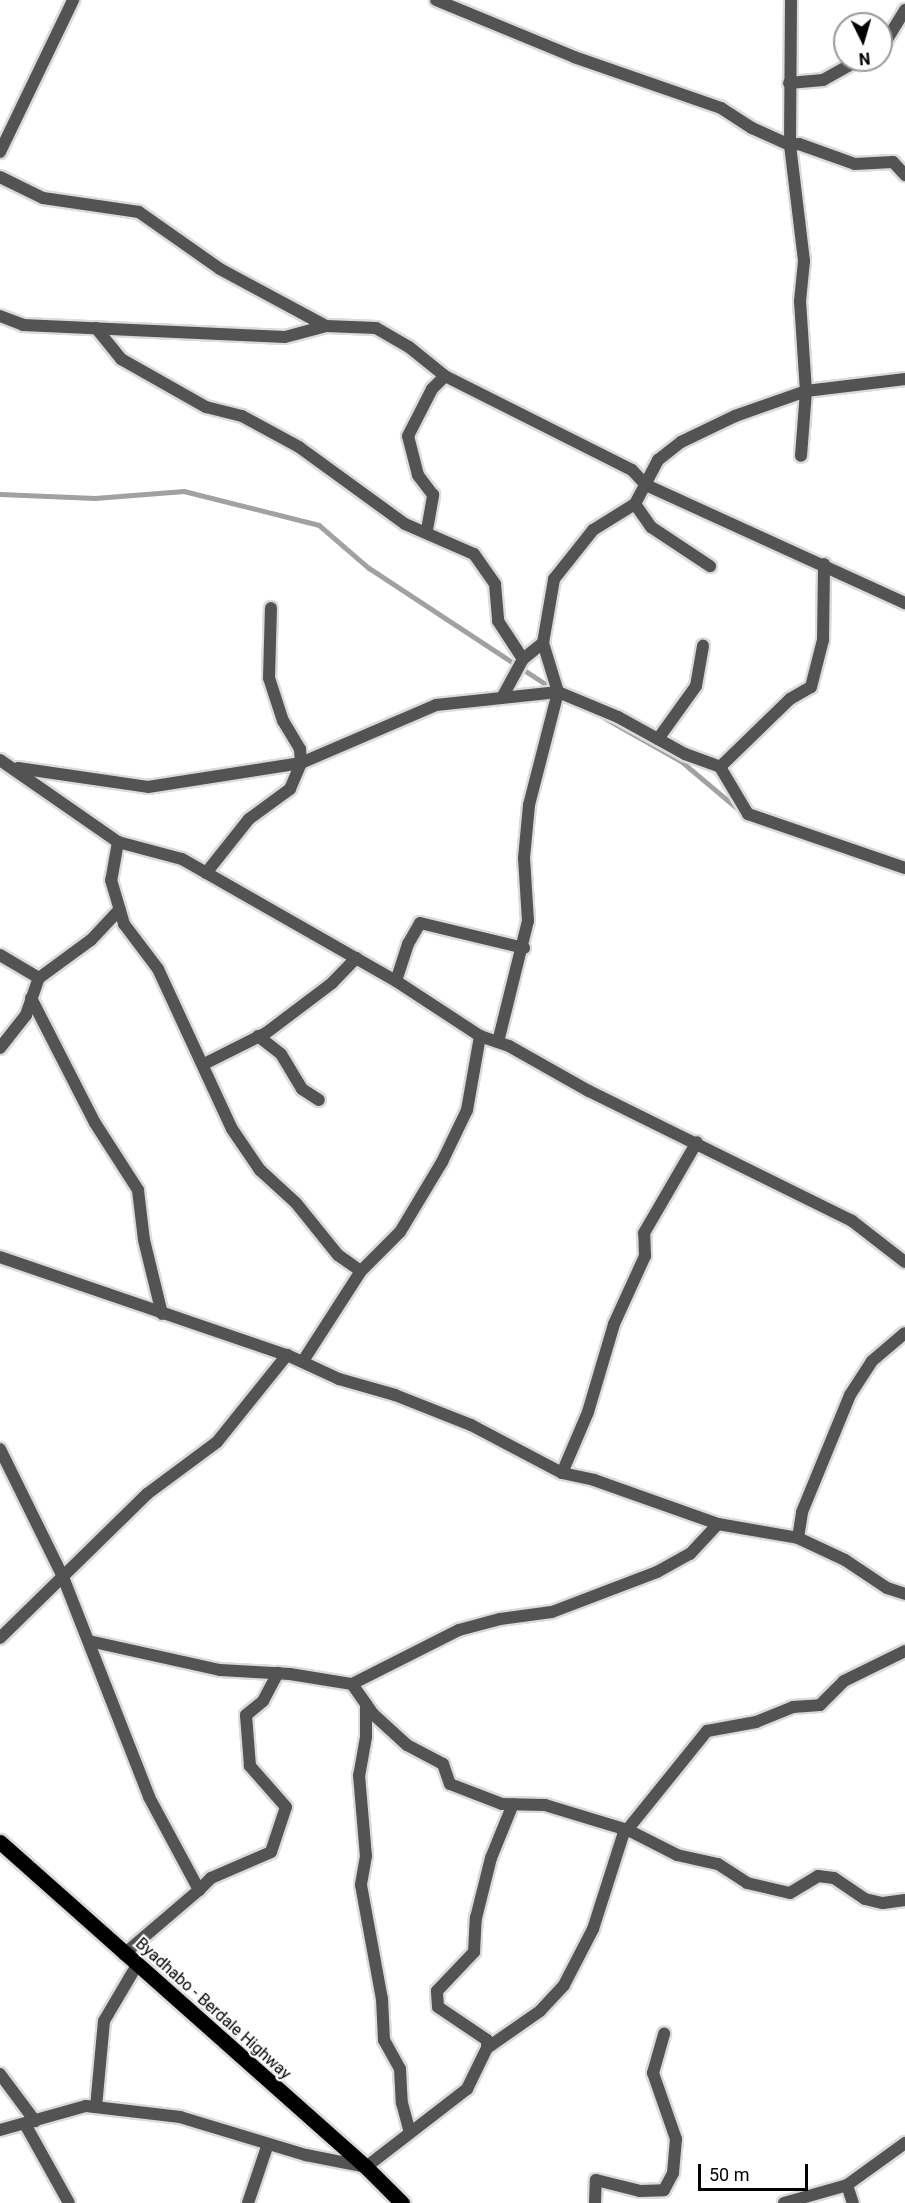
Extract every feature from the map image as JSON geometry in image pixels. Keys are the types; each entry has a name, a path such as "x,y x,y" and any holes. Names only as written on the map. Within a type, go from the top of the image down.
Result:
{"main road":[{"name":"Byadhabo - Berdale Highway","path":"0,1842 366,2167 402,2203"}],"street":[{"path":"0,152 73,0"},
{"path":"436,0 453,3 574,57 722,108 752,128 790,145 799,144 855,164 893,162 905,175"},
{"path":"791,0 789,83 793,111 790,145 804,261 800,301 806,391 801,456"},
{"path":"893,30 905,10"},
{"path":"789,83 823,80 837,72"},
{"path":"0,177 43,198 139,212 220,269 326,326"},
{"path":"0,316 23,325 285,337 326,326 376,328 409,347 445,376 632,470 646,485 824,564 905,603"},
{"path":"96,328 121,359 206,407 242,416 299,447 405,524 427,531 474,554 495,584 498,621 523,659"},
{"path":"427,531 433,495 418,475 408,436 432,389 445,376"},
{"path":"498,1042 524,948 528,921 524,858 529,806 558,692 543,643 554,579 593,530 635,504 658,460 681,442 735,416 806,391 905,379"},
{"path":"635,504 651,527 710,566"},
{"path":"720,767 790,699 812,687 823,640 824,564"},
{"path":"206,873 249,819 290,789 301,763 300,749 283,721 269,678 271,608"},
{"path":"503,696 523,659 543,643"},
{"path":"658,739 696,686 703,646"},
{"path":"14,768 148,787 301,763 436,705 503,696 558,692 618,717 658,739 720,767 748,814 905,868"},
{"path":"0,760 118,842 182,859 396,981 480,1036 498,1042 852,1221 905,1262"},
{"path":"118,842 111,880 124,924 158,969 204,1064 232,1130 260,1170 296,1203 338,1255 360,1271"},
{"path":"0,1048 26,1016 39,978 91,940 120,909"},
{"path":"396,981 408,944 420,923 524,948"},
{"path":"0,955 39,978"},
{"path":"204,1064 258,1036 332,983 356,958"},
{"path":"32,998 90,1113 138,1190 144,1240 162,1314"},
{"path":"258,1036 281,1054 302,1089 319,1100"},
{"path":"303,1361 360,1271 400,1232 442,1162 467,1110 480,1036"},
{"path":"562,1473 588,1412 614,1324 645,1256 644,1233 697,1142"},
{"path":"0,1257 162,1314 287,1354 339,1379 395,1395 471,1425 562,1473 594,1480 718,1524 798,1538 845,1560 887,1588 905,1593"},
{"path":"798,1538 802,1512 850,1395 872,1361 905,1333"},
{"path":"0,1638 147,1494 217,1442 287,1354"},
{"path":"0,1449 63,1576 149,1797 199,1890"},
{"path":"89,1641 220,1670 278,1673 352,1684 459,1630 500,1618 552,1612 657,1572 690,1554 718,1524"},
{"path":"487,2048 540,2011 564,1985 593,1929 623,1835 707,1731 756,1722 793,1707 820,1705 844,1681 905,1651"},
{"path":"124,1954 211,1878 271,1852 286,1807 250,1766 246,1715 263,1701 278,1673"},
{"path":"352,1684 366,1704 407,1744 443,1764 450,1784 502,1804 545,1805 628,1830 677,1855 718,1864 747,1883 790,1893 818,1876 834,1878 866,1899 883,1903 905,1900"},
{"path":"366,1704 366,1737 359,1775 366,1856 361,1885 382,1999 384,2040 399,2069 402,2103 410,2132"},
{"path":"0,2130 86,2106 96,2107 180,2117 268,2144 366,2167 466,2089 487,2048 487,2040 438,2007 437,1991 474,1952 476,1918 491,1858 513,1804"},
{"path":"96,2107 104,2021 136,1965"},
{"path":"595,2203 596,2180 640,2191 664,2190 673,2173 676,2139 653,2073 664,2034"},
{"path":"0,2073 30,2123 69,2203"},
{"path":"789,2202 847,2185 905,2143"},
{"path":"249,2203 268,2144"},
{"path":"847,2185 853,2203"}],"waterway":[{"path":"0,494 95,498 184,491 319,525 369,568 553,689"},
{"path":"605,718 681,761 743,813"}]}
